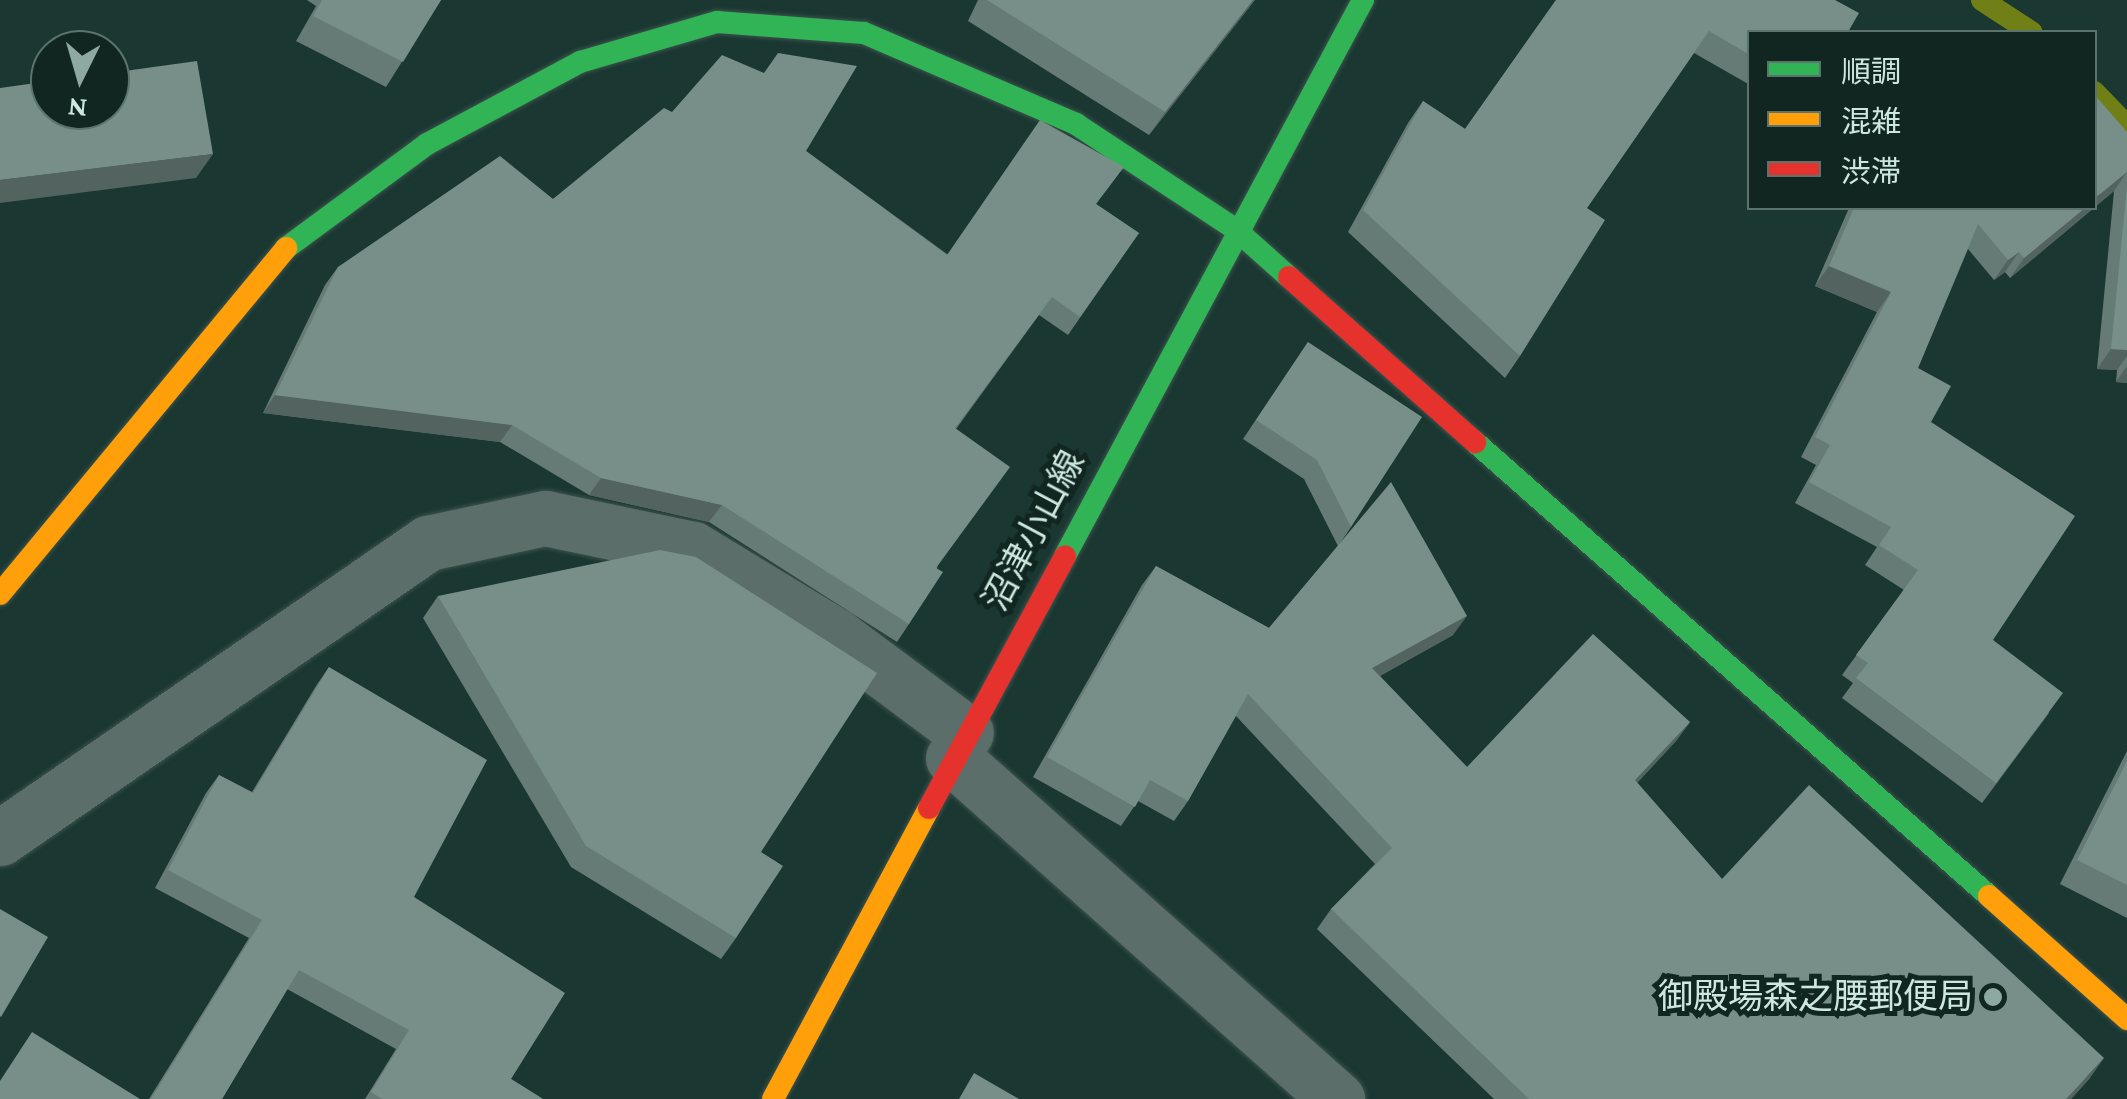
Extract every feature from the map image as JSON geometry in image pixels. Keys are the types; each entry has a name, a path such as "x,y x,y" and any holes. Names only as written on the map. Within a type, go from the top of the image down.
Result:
{"street":[{"name":"沼津小山線","path":"773,1099 1234,228 1363,0"},
{"path":"0,594 290,245 426,144 580,62 717,22 864,33 1076,124 1234,228 2127,1019"},
{"path":"0,838 428,543 545,518 692,548 836,636 1337,1099"}],"building":[{"path":"322,0 441,0 403,62 313,16"},
{"path":"987,0 1253,0 1165,112"},
{"path":"1556,0 1835,0 1859,13 1849,30 1747,30 1747,53 1709,31 1587,208 1605,220 1520,356 1363,210 1423,101 1465,129"},
{"path":"778,53 857,66 806,151 947,255 1040,120 1124,167 1096,204 1139,233 1080,317 1052,297 955,428 1010,467 936,568 943,572 909,624 722,505 601,478 512,425 275,395 338,267 500,156 553,199 664,108 672,112 722,55 764,73"},
{"path":"197,61 213,154 0,180 0,88 30,84 30,130 130,130 130,70"},
{"path":"2097,97 2127,132 2127,172 2097,197"},
{"path":"2127,186 2127,350 2111,349"},
{"path":"1853,210 2083,210 2024,258 2019,252 2008,260 1978,224 1918,368 1951,386 1931,422 2075,516 1993,640 2063,693 1996,783 1856,678 1868,663 1856,655 1918,570 1879,545 1891,527 1809,482 1830,445 1815,437 1891,292 1829,266"},
{"path":"1308,342 1422,417 1351,527 1317,460 1256,420"},
{"path":"1391,482 1467,616 1372,668 1467,767 1593,634 1690,722 1635,780 1722,879 1809,785 2104,1058 2066,1099 1529,1099 1331,909 1392,848 1248,694 1188,801 1150,780 1135,807 1047,757 1156,566 1269,628"},
{"path":"660,550 696,557 877,673 761,852 783,866 736,938 586,846 438,596"},
{"path":"329,667 487,760 414,897 565,993 511,1079 543,1099 382,1099 371,1092 409,1030 299,970 222,1099 151,1099 262,920 168,870 219,775 253,793"},
{"path":"2127,761 2127,885 2077,860"},
{"path":"0,909 48,937 1,1017 0,1016"},
{"path":"32,1032 140,1099 0,1099 0,1081"},
{"path":"974,1073 1019,1099 959,1099"}],"waterway":[{"path":"1982,0 2028,30"},
{"path":"2097,95 2127,126"}],"traffic: fast":[{"path":"1065,556 1363,0"},
{"path":"286,248 427,144 580,62 717,22 864,33 1076,124 1234,228 1289,277"},
{"path":"1475,442 1989,896"}],"traffic: slow":[{"path":"0,594 286,248"},
{"path":"773,1099 929,808"},
{"path":"1989,896 2127,1019"}],"traffic: jam":[{"path":"1289,277 1475,442"},
{"path":"929,808 1065,556"}],"place":[{"name":"御殿場森之腰郵便局","path":"1993,997"}]}
